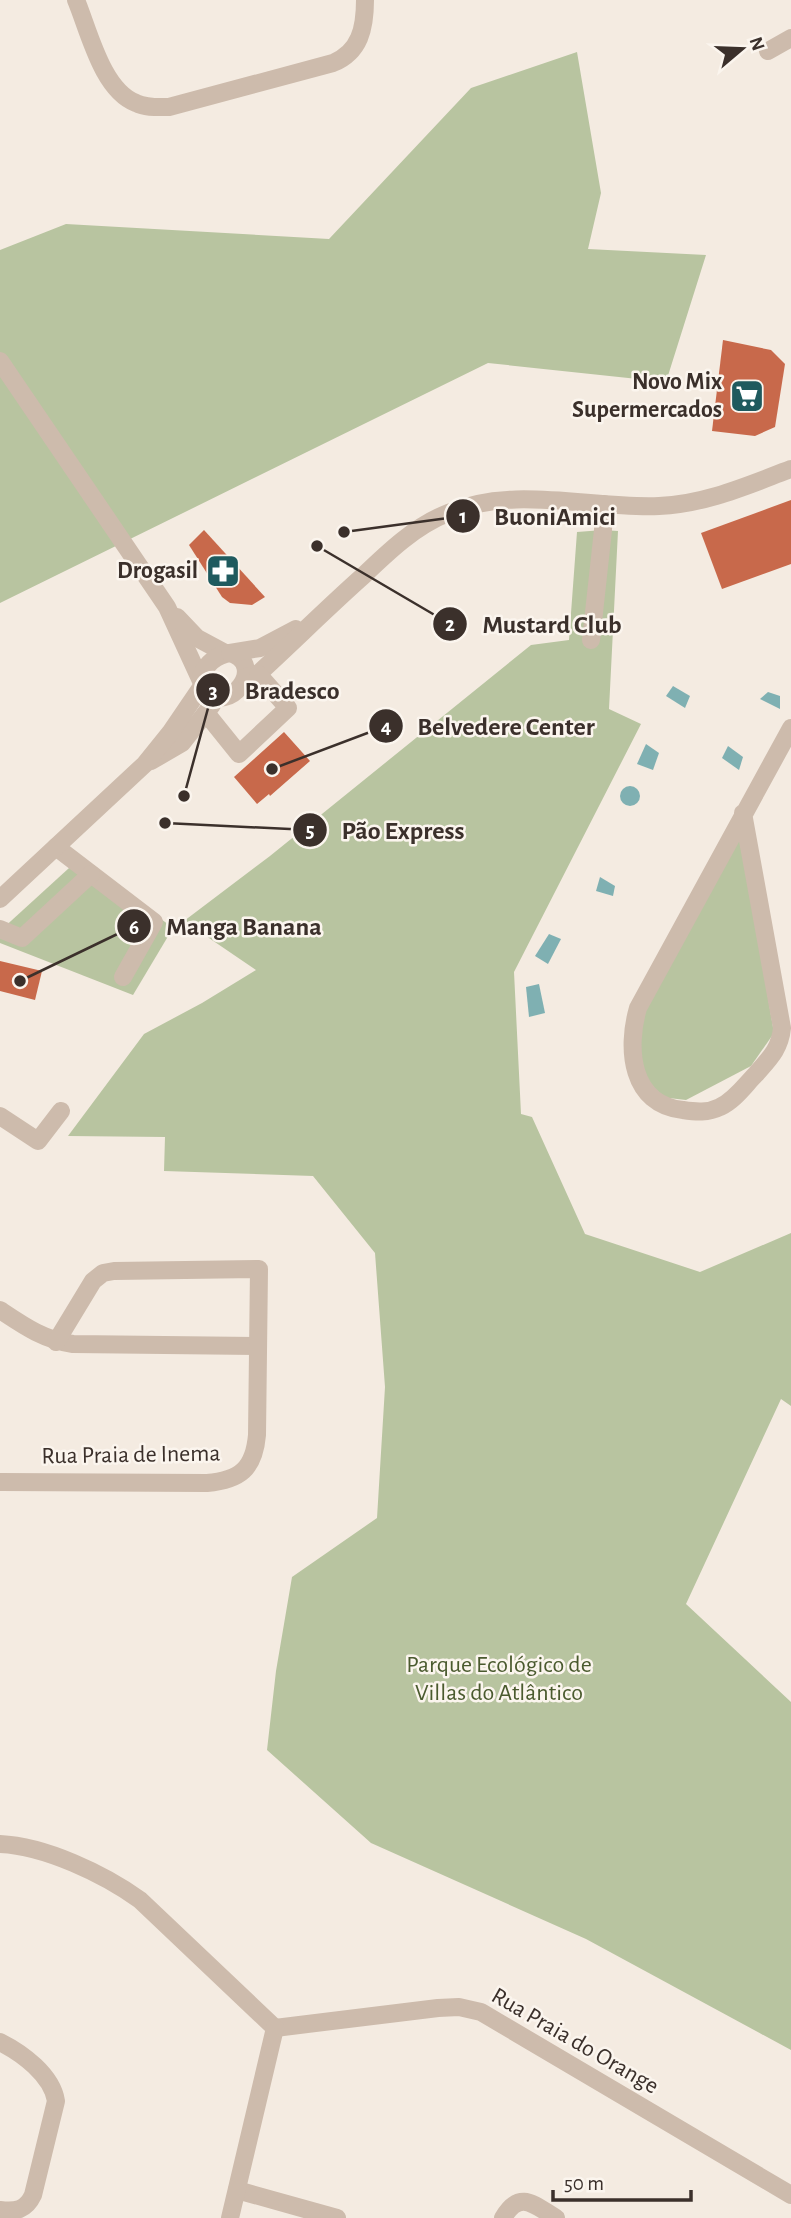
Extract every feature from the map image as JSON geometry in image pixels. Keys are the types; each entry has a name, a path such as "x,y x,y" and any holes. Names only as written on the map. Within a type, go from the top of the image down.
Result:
{"street":[{"path":"76,0 110,82 121,94 136,103 169,107 333,63 346,57 355,47 365,19 365,0"},
{"path":"768,51 791,38"},
{"path":"0,360 167,607 197,638 243,661 247,672 288,708 239,754 206,713"},
{"path":"167,607 201,684 208,695 224,698 236,691 394,547 421,526 449,512 480,503 519,499 656,506 684,504 730,492 791,469"},
{"path":"591,640 604,503"},
{"path":"0,899 145,764 170,733 201,684 201,676 208,664 219,655 260,648 320,615"},
{"path":"145,764 182,743 218,698"},
{"path":"743,813 782,1028 781,1041 775,1053 729,1102 709,1111 675,1110 652,1098 642,1088 636,1076 634,1019 743,813 791,728"},
{"path":"56,847 154,922 123,977"},
{"path":"0,929 22,938 91,874"},
{"path":"0,1116 37,1141 61,1111"},
{"name":"Rua Praia de Inema","path":"0,1482 220,1482 245,1471 252,1462 256,1450 259,1269 103,1273 93,1281 56,1342"},
{"path":"0,1310 36,1334 56,1342 258,1346"},
{"path":"0,1844 42,1851 121,1886 149,1908 275,2028 230,2218"},
{"name":"Rua Praia do Orange","path":"275,2028 438,2008 459,2007 481,2012 791,2195"},
{"path":"0,2042 21,2055 50,2082 56,2101 29,2204 13,2211 0,2210"},
{"path":"237,2190 337,2218"},
{"path":"503,2218 509,2207 523,2201 556,2218"}],"green space":[{"path":"577,52 601,193 588,249 706,255 666,382 488,363 0,603 0,250 66,224 329,239 471,88"},
{"name":"Parque Ecológico de Villas do Atlântico","path":"618,531 609,709 641,724 514,972 521,1114 532,1117 585,1234 700,1272 791,1233 791,1406 781,1399 686,1604 791,1702 791,2050 586,1939 371,1843 267,1750 276,1671 292,1577 377,1518 385,1387 375,1253 313,1176 164,1171 165,1137 68,1136 144,1034 256,970 184,921 270,856 531,645 569,640 577,532"},
{"path":"740,831 774,1033 751,1066 686,1100 660,1097 643,1078 639,1037 645,1008"},
{"path":"80,858 173,928 133,995 0,943 0,931"}],"water":[{"path":"673,686 690,696 685,708 666,696"},
{"path":"768,692 780,696 780,709 760,699"},
{"path":"646,744 659,753 653,770 637,764"},
{"path":"728,746 743,757 739,770 722,758"},
{"path":"630,786 637,789 640,796 637,803 630,806 623,803 620,796 623,789"},
{"path":"600,877 615,886 613,896 596,891"},
{"path":"549,934 561,939 548,964 535,956"},
{"path":"539,984 545,1013 529,1017 526,987"}],"building":[{"path":"723,340 771,350 785,364 775,427 755,436 712,431"},
{"path":"791,500 791,564 722,589 701,533"},
{"name":"Drogasil","path":"204,530 265,597 252,605 230,603 222,597 189,545"},
{"path":"284,732 310,761 257,804 234,777"},
{"path":"0,961 42,971 35,1000 0,991"}],"place":[{"name":"Novo Mix Supermercados","path":"747,396"},
{"name":"BuoniAmici","path":"344,532"},
{"name":"Mustard Club","path":"317,546"},
{"name":"Drogasil","path":"223,571"},
{"name":"Belvedere Center","path":"272,769"},
{"name":"Bradesco","path":"184,796"},
{"name":"Pão Express","path":"165,823"},
{"name":"Manga Banana","path":"20,981"}]}
